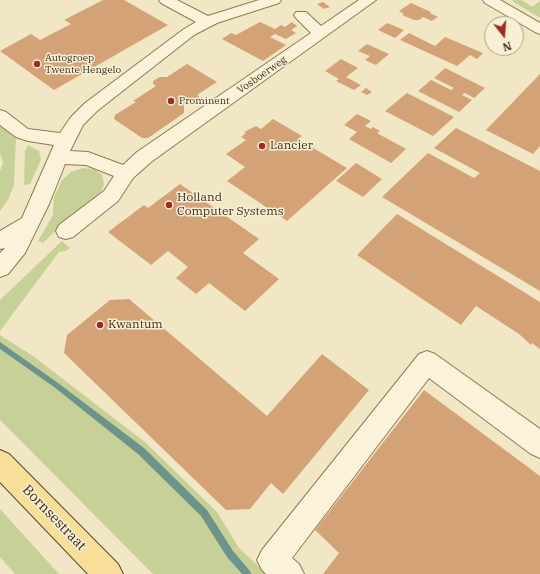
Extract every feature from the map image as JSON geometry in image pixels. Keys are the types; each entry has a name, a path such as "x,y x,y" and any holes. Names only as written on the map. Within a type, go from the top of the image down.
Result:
{"main road":[{"name":"Bornsestraat","path":"0,463 108,574"}],"street":[{"path":"166,0 207,22"},
{"path":"0,268 18,247 39,204 65,140 77,121 91,107 184,35 207,22 274,0"},
{"name":"Vosboerweg","path":"66,231 81,218 107,200 126,174 144,158 369,0"},
{"path":"492,0 540,29"},
{"path":"301,15 321,34"},
{"path":"0,116 22,133 65,140"},
{"path":"57,157 88,159 126,174"},
{"path":"0,241 29,224"},
{"path":"289,574 272,560 427,362 540,445"}],"green space":[{"path":"522,0 532,7 540,1 540,18 512,1"},
{"path":"0,126 16,138 14,185 8,200 0,211 0,171 3,163 0,153"},
{"path":"28,145 39,151 41,160 30,184 24,185 25,151"},
{"path":"83,168 94,169 102,175 104,184 98,198 69,217 43,243 38,241 53,215 54,197 62,180 71,172"},
{"path":"62,241 70,248 66,251 59,252 0,331 0,300"},
{"path":"0,335 33,356 145,442 217,512 239,548 267,574 153,574 0,420"},
{"path":"0,509 59,574 15,574 0,557"}],"building":[{"path":"103,0 124,0 168,25 54,90 0,51 31,34 40,40 71,24 64,20"},
{"path":"323,2 330,7 324,9 317,4"},
{"path":"411,3 431,12 430,13 438,17 432,21 423,17 419,20 414,20 402,15 404,14 399,11"},
{"path":"260,22 275,29 281,25 285,27 292,22 297,26 291,30 296,33 286,39 275,34 270,37 286,45 263,61 222,39 231,33 236,35"},
{"path":"387,23 404,30 395,38 378,30"},
{"path":"409,33 435,46 445,37 483,53 477,59 470,55 457,66 400,40"},
{"path":"367,44 389,54 376,65 365,60 370,56 358,51"},
{"path":"341,59 358,68 346,77 361,85 354,90 336,81 339,79 325,71"},
{"path":"187,64 217,82 197,95 199,96 199,100 192,105 184,105 184,113 148,138 142,138 114,119 115,115 136,102 133,101 156,86 153,84 153,81 160,77 167,77"},
{"path":"445,68 485,88 474,98 465,93 462,95 472,100 459,112 418,91 431,80 451,90 454,88 434,78"},
{"path":"540,74 540,146 533,154 486,130"},
{"path":"366,88 372,92 367,95 361,92"},
{"path":"407,93 454,117 433,136 385,111"},
{"path":"357,114 371,121 365,126 371,129 373,127 380,131 377,133 406,149 391,163 349,139 357,132 344,125"},
{"path":"273,119 302,136 298,139 347,168 287,221 227,181 245,167 226,154 246,140 241,137 246,133 244,132 256,126 261,129"},
{"path":"456,128 540,171 540,291 382,197 428,153 474,178 480,173 434,148"},
{"path":"356,163 382,179 363,197 336,181"},
{"path":"180,184 259,239 243,253 279,279 245,311 209,283 196,294 176,278 188,267 168,251 151,265 108,232 144,205 148,208"},
{"path":"397,214 540,302 540,349 532,343 531,345 519,334 476,306 461,325 357,255"},
{"path":"129,299 267,416 322,354 369,390 283,494 271,483 250,509 226,510 64,353 67,335 110,300"},
{"path":"424,390 540,476 540,574 323,574 339,553 315,530"}],"waterway":[{"path":"0,345 56,385 141,451 204,513 230,554 247,574"}],"place":[{"name":"Autogroep Twente Hengelo","path":"37,64"},
{"name":"Prominent","path":"171,101"},
{"name":"Lancier","path":"262,146"},
{"name":"Holland Computer Systems","path":"169,205"},
{"name":"Kwantum","path":"100,325"}]}
